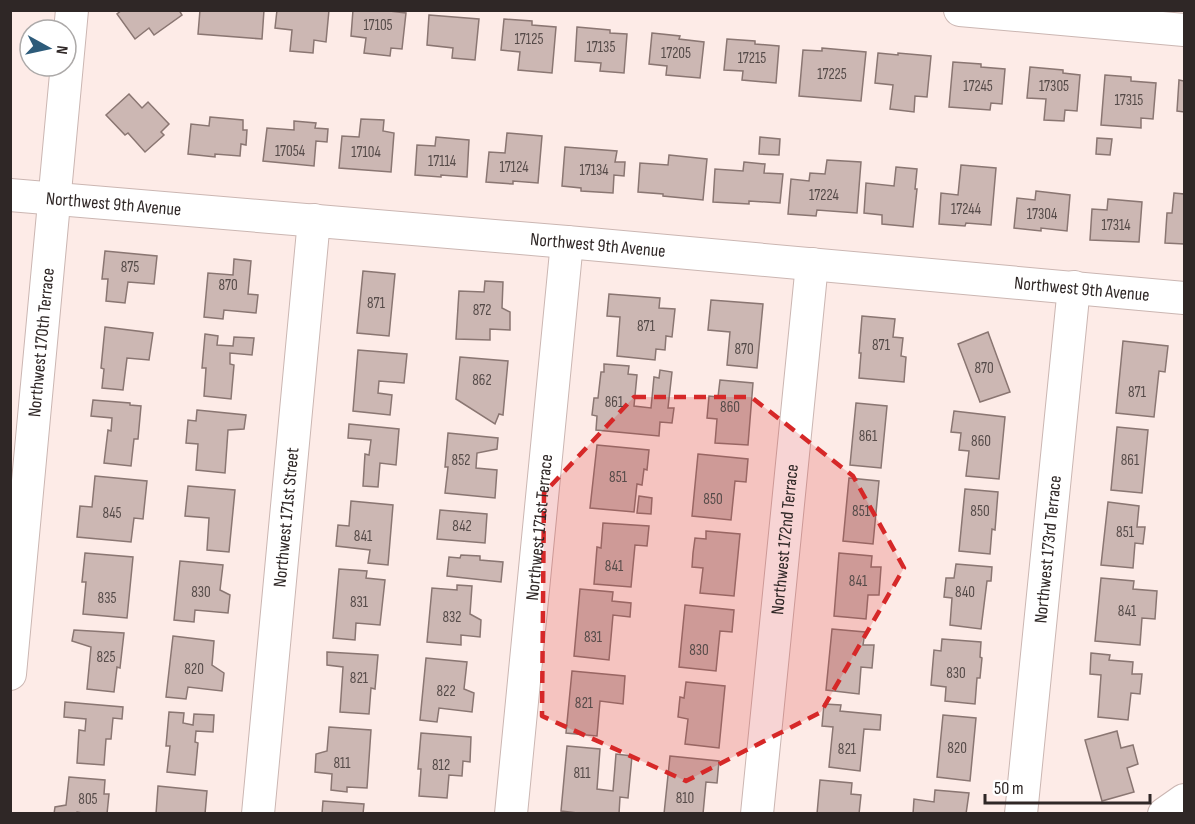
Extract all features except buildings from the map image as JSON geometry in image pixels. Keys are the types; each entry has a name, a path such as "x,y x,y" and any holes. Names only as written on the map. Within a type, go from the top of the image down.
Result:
{"street":[{"name":"Northwest 170th Terrace","path":"10,674 72,10"},
{"path":"960,10 1185,30"},
{"name":"Northwest 9th Avenue","path":"10,195 567,242 1185,298"},
{"name":"Northwest 171st Street","path":"258,813 314,220"},
{"name":"Northwest 171st Terrace","path":"511,813 567,242"},
{"name":"Northwest 172nd Terrace","path":"757,813 812,264"},
{"name":"Northwest 173rd Terrace","path":"1021,813 1074,287"},
{"path":"1164,813 1185,800"}],"highlighted area":[{"path":"634,397 751,397 853,476 904,568 821,712 686,781 542,716 544,493"}]}
